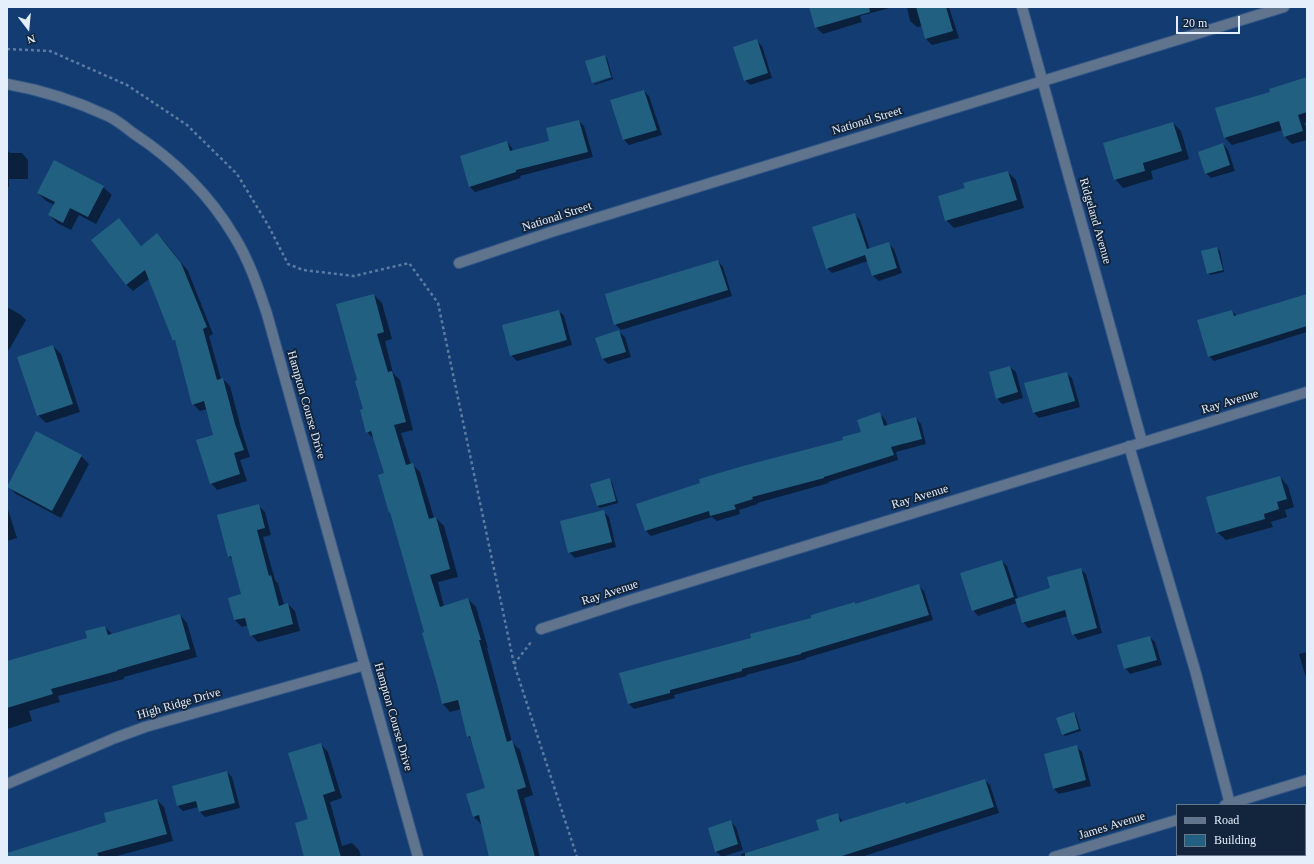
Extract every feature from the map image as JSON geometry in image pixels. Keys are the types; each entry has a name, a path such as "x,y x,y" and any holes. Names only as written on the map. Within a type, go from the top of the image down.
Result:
{"street":[{"name":"Ridgeland Avenue","path":"1022,7 1142,442"},
{"name":"National Street","path":"459,263 551,232 1284,7"},
{"name":"Hampton Course Drive","path":"7,84 24,87 62,98 109,116 121,124 171,160 189,178 221,216 234,237 254,275 267,314 418,857"},
{"name":"Ray Avenue","path":"541,629 627,601 1307,392"},
{"path":"1129,446 1195,670 1227,804 1307,780"},
{"name":"High Ridge Drive","path":"7,784 115,738 145,727 365,665"},
{"name":"James Avenue","path":"1054,857 1176,820"}],"path":[{"path":"7,50 50,51 127,85 187,125 237,174 268,225 288,264 303,270 354,276 408,263 438,303 514,664 577,857"},
{"path":"514,664 541,629"}],"building":[{"path":"809,7 869,7 870,12 815,28"},
{"path":"916,7 946,7 953,31 925,39"},
{"path":"757,39 768,73 744,81 733,47"},
{"path":"605,55 611,77 592,83 585,61"},
{"path":"1307,77 1307,112 1298,115 1303,131 1284,137 1279,121 1224,138 1215,108 1270,92 1269,89"},
{"path":"644,90 657,130 623,140 610,100"},
{"path":"579,120 588,152 516,170 516,172 469,187 460,156 507,141 510,151 549,141 546,128"},
{"path":"1173,122 1182,151 1143,163 1145,171 1114,180 1103,143"},
{"path":"1223,143 1230,165 1205,174 1198,152"},
{"path":"54,160 104,186 88,217 70,208 63,223 48,215 55,202 37,193"},
{"path":"1008,171 1017,200 945,221 938,196 965,188 963,183"},
{"path":"855,213 867,249 889,242 897,268 872,276 865,255 826,269 812,227"},
{"path":"119,218 141,246 157,233 181,263 207,327 203,329 217,380 223,378 235,424 244,450 234,453 240,474 210,484 196,440 213,435 204,401 192,405 175,340 173,341 145,270 126,285 91,240"},
{"path":"1217,247 1223,270 1207,274 1201,251"},
{"path":"718,260 728,290 614,325 605,294"},
{"path":"374,294 384,332 377,334 388,372 392,371 406,422 394,425 406,465 413,463 429,519 436,517 450,569 430,575 440,607 468,598 481,640 479,640 507,742 512,740 526,787 517,790 535,857 489,857 479,815 473,817 466,794 485,788 470,736 467,737 458,700 442,704 422,633 424,632 378,475 384,473 371,431 366,433 360,410 363,409 355,381 357,380 336,304"},
{"path":"1307,294 1307,326 1208,357 1197,320 1232,310 1234,316"},
{"path":"559,310 567,340 510,356 502,325"},
{"path":"619,330 626,352 602,359 595,338"},
{"path":"53,345 73,404 37,416 17,357"},
{"path":"1010,366 1018,392 996,399 989,372"},
{"path":"1067,372 1075,401 1033,413 1024,383"},
{"path":"880,412 884,426 916,417 922,439 891,447 894,455 824,478 752,497 753,499 734,505 736,509 710,516 709,511 645,531 636,504 700,483 699,479 843,440 842,437 861,432 857,420"},
{"path":"36,431 82,455 52,511 7,487"},
{"path":"1280,476 1287,499 1277,502 1279,509 1264,514 1265,519 1216,533 1206,497"},
{"path":"610,478 616,501 597,506 590,484"},
{"path":"259,504 265,528 257,530 269,576 271,575 279,606 288,603 293,624 250,636 245,618 234,620 228,598 241,594 231,556 228,557 217,515"},
{"path":"604,510 612,542 568,553 560,521"},
{"path":"1002,560 1014,597 972,611 960,573"},
{"path":"1081,568 1097,628 1072,635 1065,610 1022,623 1015,599 1050,588 1047,577"},
{"path":"919,584 929,615 801,654 670,690 670,693 628,704 619,673 751,638 750,634 811,618 811,615 855,602 855,604"},
{"path":"180,614 190,649 51,689 53,694 7,708 7,661 87,638 85,631 105,626 108,635"},
{"path":"1150,636 1157,660 1124,669 1117,645"},
{"path":"1074,712 1079,729 1062,735 1056,718"},
{"path":"321,743 335,791 323,795 341,857 304,857 295,823 308,819 288,753"},
{"path":"1077,745 1086,780 1053,789 1044,754"},
{"path":"227,771 235,803 199,812 196,801 177,806 172,786"},
{"path":"985,779 994,807 839,857 745,857 745,853 819,830 816,820 838,813 840,822 905,802 906,804"},
{"path":"157,799 167,834 97,853 99,857 7,857 7,853 106,822 104,813"},
{"path":"731,820 738,844 715,852 708,828"}]}
